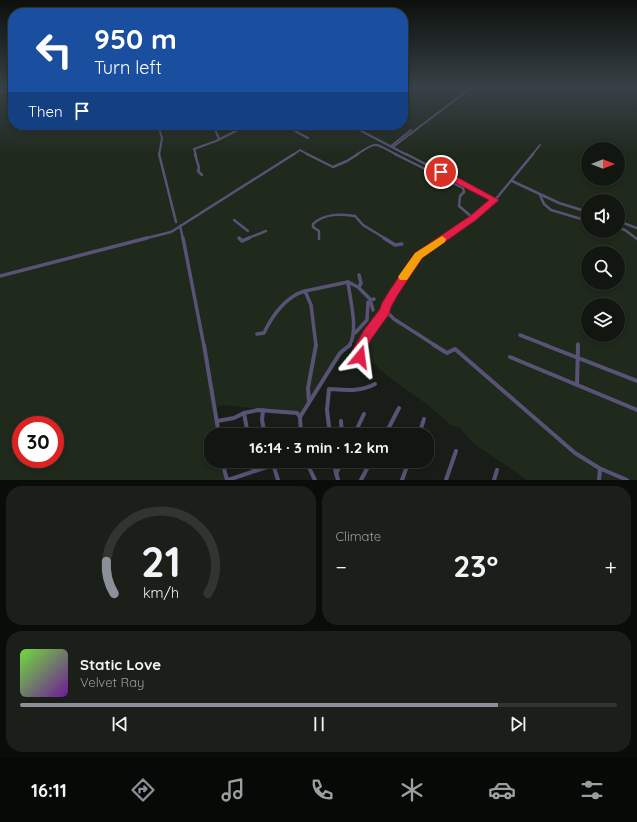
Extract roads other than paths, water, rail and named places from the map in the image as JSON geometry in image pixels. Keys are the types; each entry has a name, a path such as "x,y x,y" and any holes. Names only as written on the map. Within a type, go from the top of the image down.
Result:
{"street":[{"path":"392,147 442,109"},
{"path":"159,130 162,138 159,156 176,222"},
{"path":"215,130 219,139"},
{"path":"202,175 198,171 199,168 194,150 238,130"},
{"path":"293,130 308,138"},
{"path":"360,130 495,200"},
{"path":"0,276 165,234 180,226 298,150 302,150 333,167 374,144 463,188 464,192 460,196 459,206 473,218"},
{"path":"365,372 358,351 368,334 385,311 393,293 418,256 473,218 495,200 540,145"},
{"path":"512,181 559,203 581,210"},
{"path":"540,195 544,204 551,210 581,219"},
{"path":"319,239 319,231 313,227 312,224 322,217 341,215 355,216 363,225 396,245 402,244"},
{"path":"234,220 248,232"},
{"path":"625,224 637,228"},
{"path":"180,226 218,428"},
{"path":"625,230 637,239"},
{"path":"239,238 242,241 266,231"},
{"path":"359,275 359,287"},
{"path":"348,282 355,333"},
{"path":"257,334 264,333 271,319 279,312 285,302 299,292 348,282 359,287 371,300 374,299"},
{"path":"305,291 310,300 312,323 317,340 315,361 307,388 309,403"},
{"path":"301,428 300,417 340,353 346,351 355,333 367,320 368,302 371,304 373,310"},
{"path":"385,311 394,319 447,353 455,349 479,368 573,452 600,469 627,480"},
{"path":"520,335 637,382"},
{"path":"577,385 578,344"},
{"path":"510,357 637,410"},
{"path":"329,428 327,410 329,389 352,391 366,389 375,384"},
{"path":"389,428 399,408"},
{"path":"217,421 234,418 244,413 263,410 297,413 300,417"},
{"path":"263,410 262,420 264,428"},
{"path":"244,413 247,428"},
{"path":"357,428 364,414"},
{"path":"421,428 424,420"},
{"path":"340,421 341,428"},
{"path":"446,480 456,451"},
{"path":"224,468 227,480 261,468"},
{"path":"274,468 278,480"},
{"path":"309,468 315,480"},
{"path":"335,468 338,480"},
{"path":"336,474 339,468"},
{"path":"361,480 367,468"},
{"path":"402,480 406,468"},
{"path":"599,480 600,469"},
{"path":"494,480 496,470"}]}
